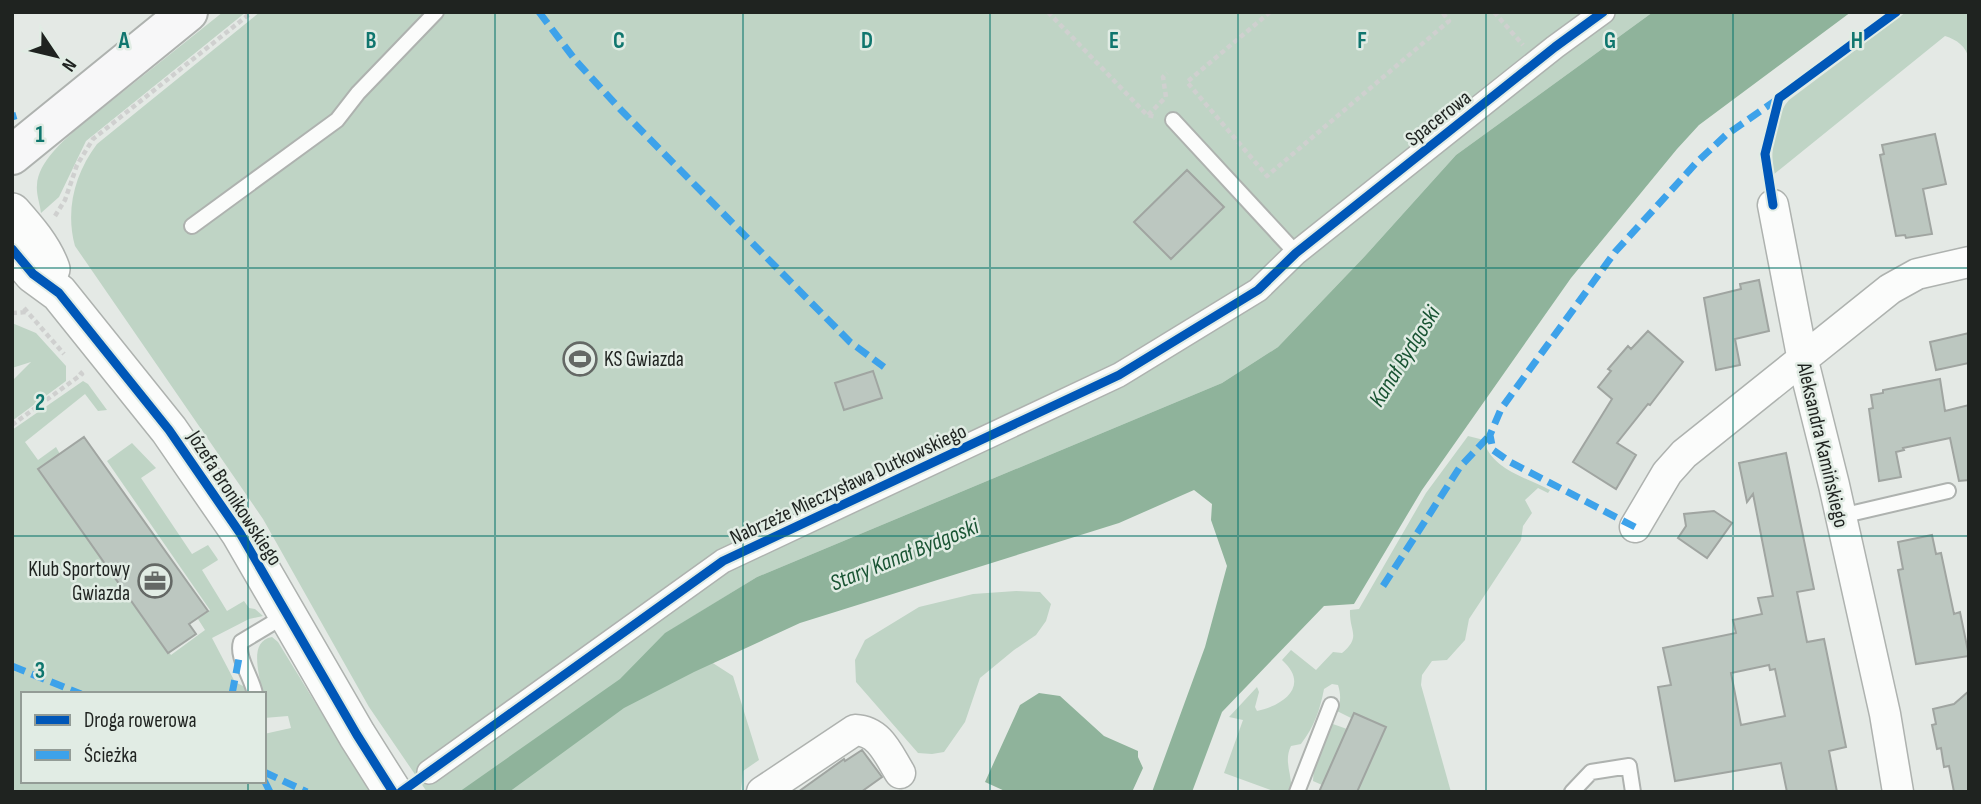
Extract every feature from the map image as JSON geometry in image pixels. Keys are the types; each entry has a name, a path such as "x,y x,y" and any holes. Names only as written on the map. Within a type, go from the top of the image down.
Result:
{"main road":[{"path":"12,155 182,14"}],"street":[{"name":"Spacerowa","path":"1296,253 1603,12"},
{"name":"Aleksandra Kamińskiego","path":"1773,205 1803,361 1885,714 1898,792"},
{"name":"Józefa Bronikowskiego","path":"19,231 33,274 59,293 169,430 240,533 393,792"},
{"name":"Nabrzeże Mieczysława Dutkowskiego","path":"429,772 723,561 1119,375 1258,290 1296,253"},
{"path":"1635,527 1667,473 1684,454 1904,281 1917,274 1969,262"},
{"path":"762,792 855,730 866,731 878,738 902,778"}],"lane":[{"path":"192,226 337,120 358,93 436,12"},
{"path":"1173,120 1296,253"},
{"path":"1841,516 1948,492"},
{"path":"255,692 240,653 241,642 287,614"},
{"path":"1297,792 1313,745 1331,705"},
{"path":"1572,792 1591,772 1629,766 1633,792"}],"path":[{"path":"19,231 59,213 77,165 93,139 252,12"},
{"path":"1048,12 1147,115 1166,97 1163,77 1167,73"},
{"path":"1270,12 1187,82 1268,176 1449,21 1442,12"},
{"path":"1494,12 1537,62"},
{"path":"12,425 82,374 20,303"},
{"path":"12,313 27,312"}],"shaded area":[{"path":"223,12 246,12 86,141 59,197 41,213 37,192 38,176 53,152 80,126"},
{"name":"KS Gwiazda","path":"260,12 1653,12 1456,155 1278,347 1222,383 757,577 666,633 733,676 759,760 743,771 741,792 427,792 369,707 263,519 75,246 72,232 74,192 83,167 97,144"},
{"path":"1906,12 1969,12 1969,59 1960,44 1945,36 1773,175 1772,156 1776,126 1789,100"},
{"path":"12,323 36,333 66,366 66,381 12,421 12,381 31,362 12,368"},
{"path":"83,381 107,410 98,411 85,394 25,442 38,460 56,447 87,537 171,655 205,630 198,619 210,610 107,461 132,443 156,468 141,478 192,554 208,545 217,558 218,560 202,570 227,611 244,601 249,608 255,609 263,616 249,619 212,638 235,682 247,691 261,688 258,650 260,644 272,637 278,642 370,792 12,792 12,430"},
{"path":"1468,436 1484,440 1493,458 1510,471 1550,490 1548,493 1538,488 1525,500 1532,513 1523,526 1521,540 1469,619 1465,640 1447,660 1432,661 1422,675 1421,685 1451,792 1338,792 1313,781 1314,767 1330,723 1347,729 1327,774 1386,727 1354,713 1351,718 1337,711 1340,692 1338,685 1332,684 1324,689 1316,718 1306,738 1301,744 1291,746 1288,763 1291,792 1276,792 1224,773 1243,720 1229,717 1257,687 1257,711 1285,699 1294,686 1294,678 1282,660 1291,650 1316,670 1333,652 1342,653 1348,647 1353,638 1350,610 1359,609 1426,493"},
{"path":"1040,592 1051,604 1046,621 1036,635 980,678 965,722 944,752 918,753 856,682 855,660 865,640 919,607 973,594"}],"water":[{"path":"1653,12 1851,12 1699,125 1677,149 1571,278 1422,490 1354,604 1324,606 1222,712 1192,792 1152,792 1205,647 1227,566 1211,520 1212,504 1194,490 1119,523 800,623 624,708 509,792 459,792 620,679 665,633 757,577 1222,383 1278,347 1456,155"},
{"path":"1039,693 1060,696 1104,736 1138,751 1143,768 1132,792 1007,792 985,782 1020,705"}],"building":[{"path":"1935,134 1946,184 1923,189 1932,234 1906,238 1905,235 1896,236 1880,155 1884,154 1882,145"},
{"path":"1187,170 1224,207 1171,259 1134,222"},
{"path":"1759,280 1769,331 1735,339 1740,365 1716,370 1704,298 1741,289 1740,284"},
{"path":"1648,331 1683,362 1617,443 1636,455 1616,489 1573,462 1612,399 1598,387 1611,371 1608,369 1628,346 1631,349"},
{"path":"1969,333 1969,363 1936,370 1930,342"},
{"path":"873,371 882,398 844,410 835,383"},
{"path":"1940,379 1945,411 1969,405 1969,480 1959,481 1950,438 1903,448 1904,450 1896,452 1901,477 1879,481 1869,409 1873,408 1871,395 1883,393 1883,390"},
{"path":"84,437 208,611 189,624 196,634 168,653 38,469"},
{"path":"1786,453 1814,589 1797,592 1807,642 1824,639 1846,747 1829,751 1837,792 1787,792 1781,763 1675,781 1658,687 1671,685 1663,648 1736,633 1733,620 1762,614 1758,598 1773,596 1753,494 1747,502 1739,463","holes":["1769,665 1770,670 1775,669 1785,716 1741,725 1731,673"]},
{"path":"1714,511 1732,523 1707,558 1678,538 1686,526 1684,514"},
{"path":"1932,535 1936,554 1941,553 1954,614 1960,612 1969,656 1916,664 1898,570 1903,569 1898,542"},
{"path":"1969,691 1969,792 1954,792 1949,766 1944,767 1941,748 1937,749 1932,725 1936,724 1933,709 1954,704"},
{"path":"1354,713 1386,727 1357,792 1319,792"},
{"path":"862,750 882,777 861,792 798,792 844,759 845,761"}],"marked path":[{"path":"539,12 576,61 620,109 850,342 884,367"},
{"path":"1635,527 1510,462 1493,450 1490,435 1501,409 1615,252 1697,162 1726,135 1779,98"},
{"path":"12,113 14,120"},
{"path":"1383,586 1460,467 1490,435"},
{"path":"232,692 240,653"},
{"path":"12,666 76,692"},
{"path":"266,773 307,792"},
{"path":"266,783 270,792"}],"cycle path":[{"path":"401,792 723,561 1119,375 1258,290 1296,253 1555,47 1603,12"},
{"path":"1773,205 1765,154 1779,98 1896,12"},
{"path":"12,249 33,274 59,293 169,430 240,533 393,792"}],"place":[{"name":"KS Gwiazda","path":"580,359"},
{"name":"Klub Sportowy Gwiazda","path":"155,581"}],"water label":[{"name":"Kanał Bydgoski","path":"1404,356"},
{"name":"Stary Kanał Bydgoski","path":"904,554"}]}
